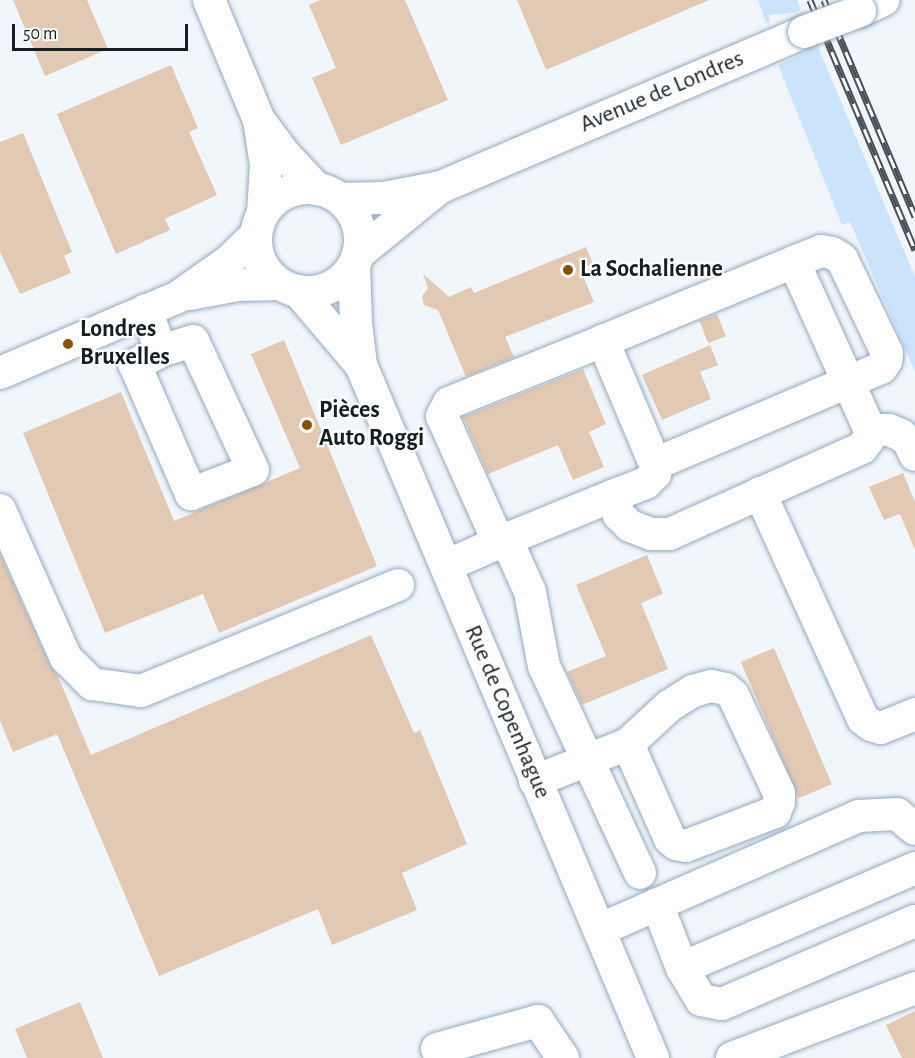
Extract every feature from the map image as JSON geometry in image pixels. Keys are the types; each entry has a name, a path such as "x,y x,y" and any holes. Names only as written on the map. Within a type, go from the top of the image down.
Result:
{"street":[{"path":"209,0 259,120 266,165 257,253 265,270 289,288"},
{"name":"Avenue de Londres","path":"329,194 384,198 441,187 872,5"},
{"path":"0,373 177,297 238,285 317,291 331,287 342,279 356,260 360,237 353,211 329,194 285,155 259,120"},
{"name":"Avenue de Londres","path":"356,260 441,187"},
{"path":"177,297 229,261 275,200 289,191 329,194"},
{"path":"640,873 544,666 530,592 513,554 487,518 442,416 443,410 449,403 822,251 831,253 842,260 887,353 886,362 881,368 655,464"},
{"name":"Rue de Copenhague","path":"356,260 355,314 361,365 653,1058"},
{"path":"612,496 619,515 630,526 651,534 670,534 862,448 868,440 870,430 794,262"},
{"name":"Rue de Copenhague","path":"289,288 361,365"},
{"path":"146,310 161,351"},
{"path":"193,341 253,470 191,494 135,365 161,351 193,341"},
{"path":"446,566 646,483 655,474 655,464 603,341"},
{"path":"870,430 889,430 902,435 909,442 915,455"},
{"path":"760,493 863,719 881,728 915,714"},
{"path":"0,510 66,658 92,684 141,691 398,585"},
{"path":"535,781 628,744 669,706 693,691 711,686 726,689 733,694 779,793 779,802 775,812 686,846 676,844 670,839 628,744"},
{"path":"599,930 859,816 897,814 915,829"},
{"path":"682,968 915,868"},
{"path":"657,904 682,968 701,1000 722,1004 915,921"},
{"path":"732,1058 915,988"},
{"path":"437,1049 538,1021 562,1058"}],"shaded area":[{"path":"758,0 797,0 801,10 769,15 770,22 766,23"},
{"path":"818,47 915,277 915,372 850,222 842,225 778,65"}],"building":[{"path":"13,0 87,0 108,49 45,76"},
{"path":"320,0 405,0 448,100 341,145 312,78 336,68 309,5"},
{"path":"517,0 709,0 546,70"},
{"path":"171,65 198,128 189,132 217,195 165,219 170,230 116,254 57,114"},
{"path":"23,133 72,252 64,256 71,273 20,294 0,252 0,142"},
{"path":"586,247 593,264 580,269 594,302 505,337 514,357 466,377 438,310 424,305 422,296 428,288 423,274 449,297 471,287 474,293"},
{"path":"717,314 726,336 708,343 699,321"},
{"path":"284,340 377,566 219,633 203,594 105,633 23,433 121,392 174,521 300,468 251,354"},
{"path":"710,345 718,365 700,372 711,399 662,420 642,375"},
{"path":"583,369 606,424 589,432 604,467 573,480 558,445 488,474 463,417"},
{"path":"903,473 915,502 915,550 900,514 884,520 869,487"},
{"path":"0,554 50,665 57,674 91,755 371,635 414,733 420,730 467,844 402,873 417,910 332,945 318,909 159,976 57,734 13,752 0,721"},
{"path":"647,555 663,594 641,603 668,669 582,705 567,672 606,656 576,585"},
{"path":"774,648 832,784 799,798 741,662"},
{"path":"80,1002 103,1058 27,1058 15,1029"},
{"path":"915,1011 915,1058 902,1058 886,1025"}],"railway":[{"path":"810,0 915,250"},
{"path":"824,0 915,217"}],"place":[{"name":"La Sochalienne","path":"568,270"},
{"name":"Londres Bruxelles","path":"68,344"},
{"name":"Pièces Auto Roggi","path":"307,425"}]}
